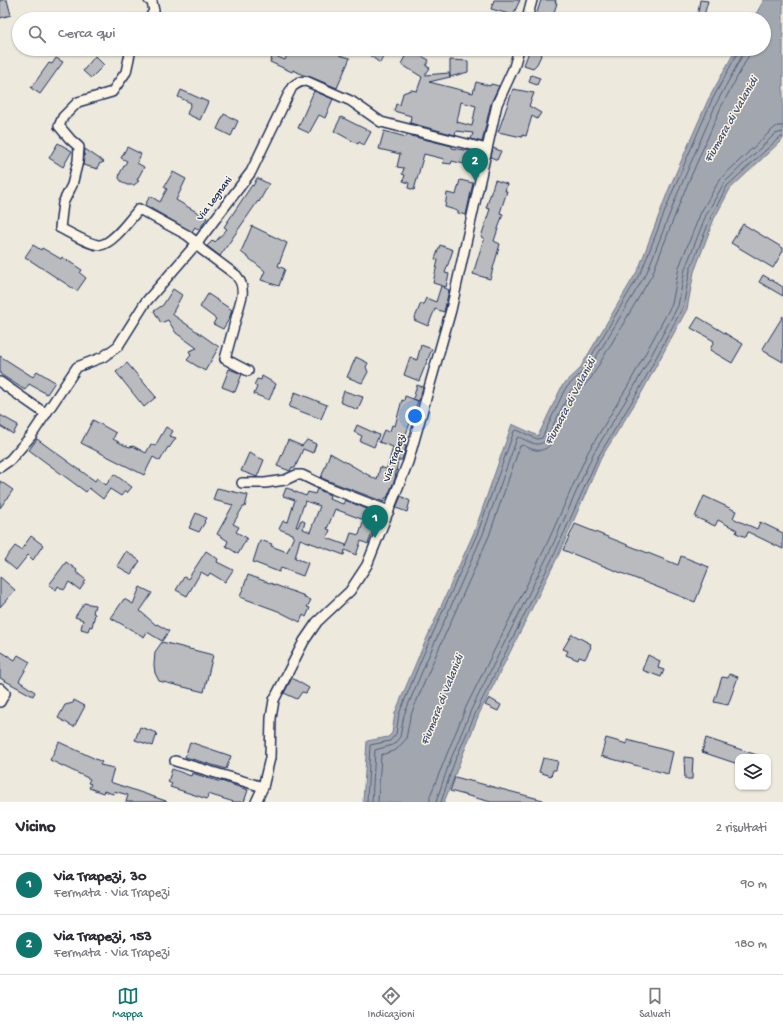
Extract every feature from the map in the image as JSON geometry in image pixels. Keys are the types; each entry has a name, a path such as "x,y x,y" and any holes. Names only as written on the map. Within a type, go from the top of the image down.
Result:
{"street":[{"path":"149,0 152,2 153,12"},
{"path":"529,12 532,0"},
{"path":"129,56 126,72 112,92 78,102 64,117 59,126 79,147 78,161 72,185 63,203 60,228 100,245 110,242 139,210 187,235 197,243 201,249 236,275 240,280 243,289 242,296 225,359 248,372"},
{"name":"Via Trapezi","path":"256,802 264,787 270,758 271,718 274,700 304,641 317,622 350,591 367,565 408,462 452,310 498,104 514,67 517,56"},
{"name":"Via Legnani","path":"0,467 10,460 31,436 77,367 103,357 118,346 145,303 197,243 251,172 292,87 301,81 306,81 351,101 381,122 487,149"},
{"path":"0,382 46,414"},
{"path":"242,483 265,483 285,480 296,475 302,475 327,487 388,511"},
{"path":"0,702 3,690"},
{"path":"175,761 264,787"}],"water":[{"name":"Fiumara di Valanidi","path":"764,0 783,0 783,139 730,189 714,219 694,272 687,309 642,392 601,458 559,554 479,714 444,802 363,802 367,741 388,737 392,733 395,713 475,530 512,424 538,436 562,386 579,370 639,268 668,191 708,100 732,56 771,56 771,12 757,12"}],"building":[{"path":"0,0 7,0 11,15 0,18"},
{"path":"494,0 520,0 514,12 502,12 491,9"},
{"path":"541,0 556,0 555,3 557,3 554,12 537,12"},
{"path":"700,0 708,1 705,12 698,12"},
{"path":"95,56 104,65 91,78 83,71"},
{"path":"273,56 285,60 286,56 343,56 350,58 337,88 293,70 292,72 270,62"},
{"path":"371,56 384,56 380,63"},
{"path":"405,56 422,56 429,60 426,66 430,68 425,75 449,73 450,77 429,82 473,93 476,82 490,86 491,84 499,86 491,103 482,142 471,139 473,133 456,131 455,135 410,123 411,116 394,111 396,104 400,105 403,93 411,90 417,91 422,77 401,64","holes":["461,102 476,106 472,126 457,122"]},
{"path":"527,56 541,56 533,68 524,65"},
{"path":"56,58 63,62 40,94 31,88 49,63 52,64"},
{"path":"450,60 468,61 468,72 450,77"},
{"path":"531,75 540,78 537,85 529,82"},
{"path":"513,89 534,93 529,106 541,113 537,119 532,116 526,136 522,135 522,137 498,132"},
{"path":"181,90 208,102 200,120 187,114 191,103 178,97"},
{"path":"314,91 333,99 325,118 319,115 309,133 298,128"},
{"path":"224,114 238,121 231,136 217,129"},
{"path":"341,117 371,132 364,145 359,142 358,144 334,131"},
{"path":"384,131 452,146 452,148 480,153 476,167 452,161 451,164 443,163 444,159 424,154 414,190 408,188 409,183 403,181 405,175 402,174 404,168 397,167 400,154 379,149"},
{"path":"58,143 72,151 63,167 49,158"},
{"path":"127,147 141,154 137,163 144,167 137,180 139,181 134,185 127,185 119,178 120,173 127,161 121,158"},
{"path":"493,148 501,151 497,160 491,157"},
{"path":"85,149 104,162 99,164 98,169 83,165"},
{"path":"173,172 186,179 176,200 207,218 199,230 195,227 192,232 145,205 150,196 160,202 167,189 164,187"},
{"path":"257,178 269,184 259,202 258,201 220,256 207,246 213,240 215,242 227,229 224,227"},
{"path":"460,180 473,183 466,215 445,207 447,193 456,195"},
{"path":"495,180 507,184 505,191 507,191 500,213 503,214 494,241 500,244 490,279 473,274 484,238 481,237 490,209 486,208"},
{"path":"743,224 783,248 783,251 773,268 731,243"},
{"path":"252,226 287,243 278,266 285,269 279,286 261,280 265,271 241,252"},
{"path":"33,245 41,250 42,248 61,259 62,257 82,270 80,273 86,278 77,291 25,257"},
{"path":"440,245 453,250 445,273 449,274 446,287 433,283 438,260 435,259"},
{"path":"763,275 783,287 783,296 759,282"},
{"path":"441,286 449,290 444,312 435,309 428,326 414,320 421,303 423,305 426,298 436,302"},
{"path":"173,289 182,295 172,314 219,347 205,371 187,360 191,355 189,351 197,348 176,333 168,320 161,323 154,311 163,305"},
{"path":"208,294 232,310 223,329 213,324 216,319 200,307"},
{"path":"783,316 783,362 762,350"},
{"path":"698,317 743,344 732,363 710,350 714,341 691,328"},
{"path":"421,345 432,349 419,381 404,375 410,357 417,360"},
{"path":"0,356 33,377 37,371 55,382 47,394 29,384 25,390 0,374"},
{"path":"356,357 368,363 366,367 368,372 362,383 347,377"},
{"path":"127,363 156,397 144,407 116,372"},
{"path":"229,369 242,374 235,392 222,387"},
{"path":"262,376 276,384 269,400 254,394 257,387 254,385 257,379 261,380"},
{"path":"417,385 423,387 419,401 413,399"},
{"path":"344,391 363,397 358,410 340,402"},
{"path":"295,392 327,405 321,419 289,407"},
{"path":"405,396 418,401 402,445 406,446 402,460 398,460 395,479 384,502 321,478 330,453 377,480 380,467 386,469 388,465 393,447 379,442 384,430 388,432 389,430 390,431 392,425 395,426 402,400 404,401"},
{"path":"0,415 18,425 13,434 0,426"},
{"path":"93,420 116,433 113,439 124,445 130,447 133,446 146,453 151,444 155,446 166,427 173,431 170,436 176,438 169,448 168,447 160,461 153,457 144,475 81,443"},
{"path":"357,425 379,435 374,447 360,441 362,436 354,432"},
{"path":"37,439 95,481 97,478 106,485 114,474 132,487 127,493 125,491 121,496 110,489 103,499 89,488 86,492 29,450"},
{"path":"288,440 302,446 307,440 316,444 313,453 303,449 295,468 292,467 290,471 277,466"},
{"path":"249,453 264,460 257,477 241,471"},
{"path":"0,481 13,490 0,508"},
{"path":"217,488 248,495 245,507 243,507 233,524 239,527 236,532 247,538 238,554 226,546 228,541 217,534 233,505 213,500"},
{"path":"286,488 306,496 308,492 315,494 317,489 330,495 329,499 343,504 345,500 379,514 368,544 361,541 356,555 345,550 344,555 300,539 295,558 308,563 303,576 281,568 279,572 253,562 260,540 272,544 271,546 287,552 294,536 279,529 283,521 288,522 295,500 283,496","holes":["305,501 320,506 310,532 303,529 305,522 301,520 298,527 296,527","335,509 364,520 359,535 351,533 346,547 346,545 327,538 330,530 327,529"]},
{"path":"401,496 410,501 407,512 396,508"},
{"path":"704,496 736,511 733,518 741,522 757,529 760,522 783,533 783,549 748,532 746,537 736,533 737,530 718,520 715,526 695,517"},
{"path":"196,513 206,518 199,532 189,528"},
{"path":"575,524 678,565 681,556 709,567 695,602 563,550"},
{"path":"31,536 43,545 33,560 28,555 16,570 4,560 15,546 21,550"},
{"path":"126,551 140,561 131,574 117,566"},
{"path":"206,551 218,559 217,562 233,570 225,582 210,573 208,576 201,572 187,596 176,590 184,577 188,579"},
{"path":"66,562 77,570 76,572 86,580 80,590 69,582 64,590 58,586 56,590 49,585"},
{"path":"248,575 305,596 304,598 311,600 307,607 310,608 306,617 303,615 300,622 278,611 240,597"},
{"path":"0,577 15,590 0,607"},
{"path":"140,587 152,593 140,611 156,625 157,624 169,631 162,641 147,632 144,637 111,618 124,599 133,604"},
{"path":"84,603 95,605 93,613 95,614 92,627 90,626 88,631 81,629 83,620 75,617"},
{"path":"572,634 591,644 585,659 579,657 578,660 566,655 568,651 563,649"},
{"path":"162,642 213,655 204,692 159,681 155,673 155,652"},
{"path":"0,651 15,660 18,655 30,662 19,681 35,692 33,696 0,678"},
{"path":"648,655 660,661 658,668 664,670 661,677 642,670"},
{"path":"729,674 738,677 728,705 714,702 722,677 728,678"},
{"path":"292,678 309,688 306,693 302,692 297,699 284,693"},
{"path":"489,698 501,705 498,711 485,705"},
{"path":"74,700 85,706 74,727 58,718 65,705 73,703"},
{"path":"140,727 157,733 153,746 135,740"},
{"path":"606,738 627,744 627,740 673,752 668,774 601,756"},
{"path":"706,738 754,754 735,754 735,763 702,752"},
{"path":"59,742 102,762 100,765 114,768 110,782 166,802 126,802 128,795 114,791 113,794 104,791 103,793 89,788 91,784 88,783 90,779 50,760"},
{"path":"190,742 231,756 226,769 185,757"},
{"path":"684,757 693,758 692,779 685,779"},
{"path":"543,758 558,761 556,770 553,770 551,776 539,772"},
{"path":"172,769 191,776 192,773 248,790 244,802 234,802 208,794 207,799 170,787 172,784 168,782"},
{"path":"455,777 543,800 542,802 491,802 450,791"}],"place":[{"name":"Via Trapezi, 153","path":"475,181"},
{"name":"Via Trapezi, 30","path":"375,538"}]}
